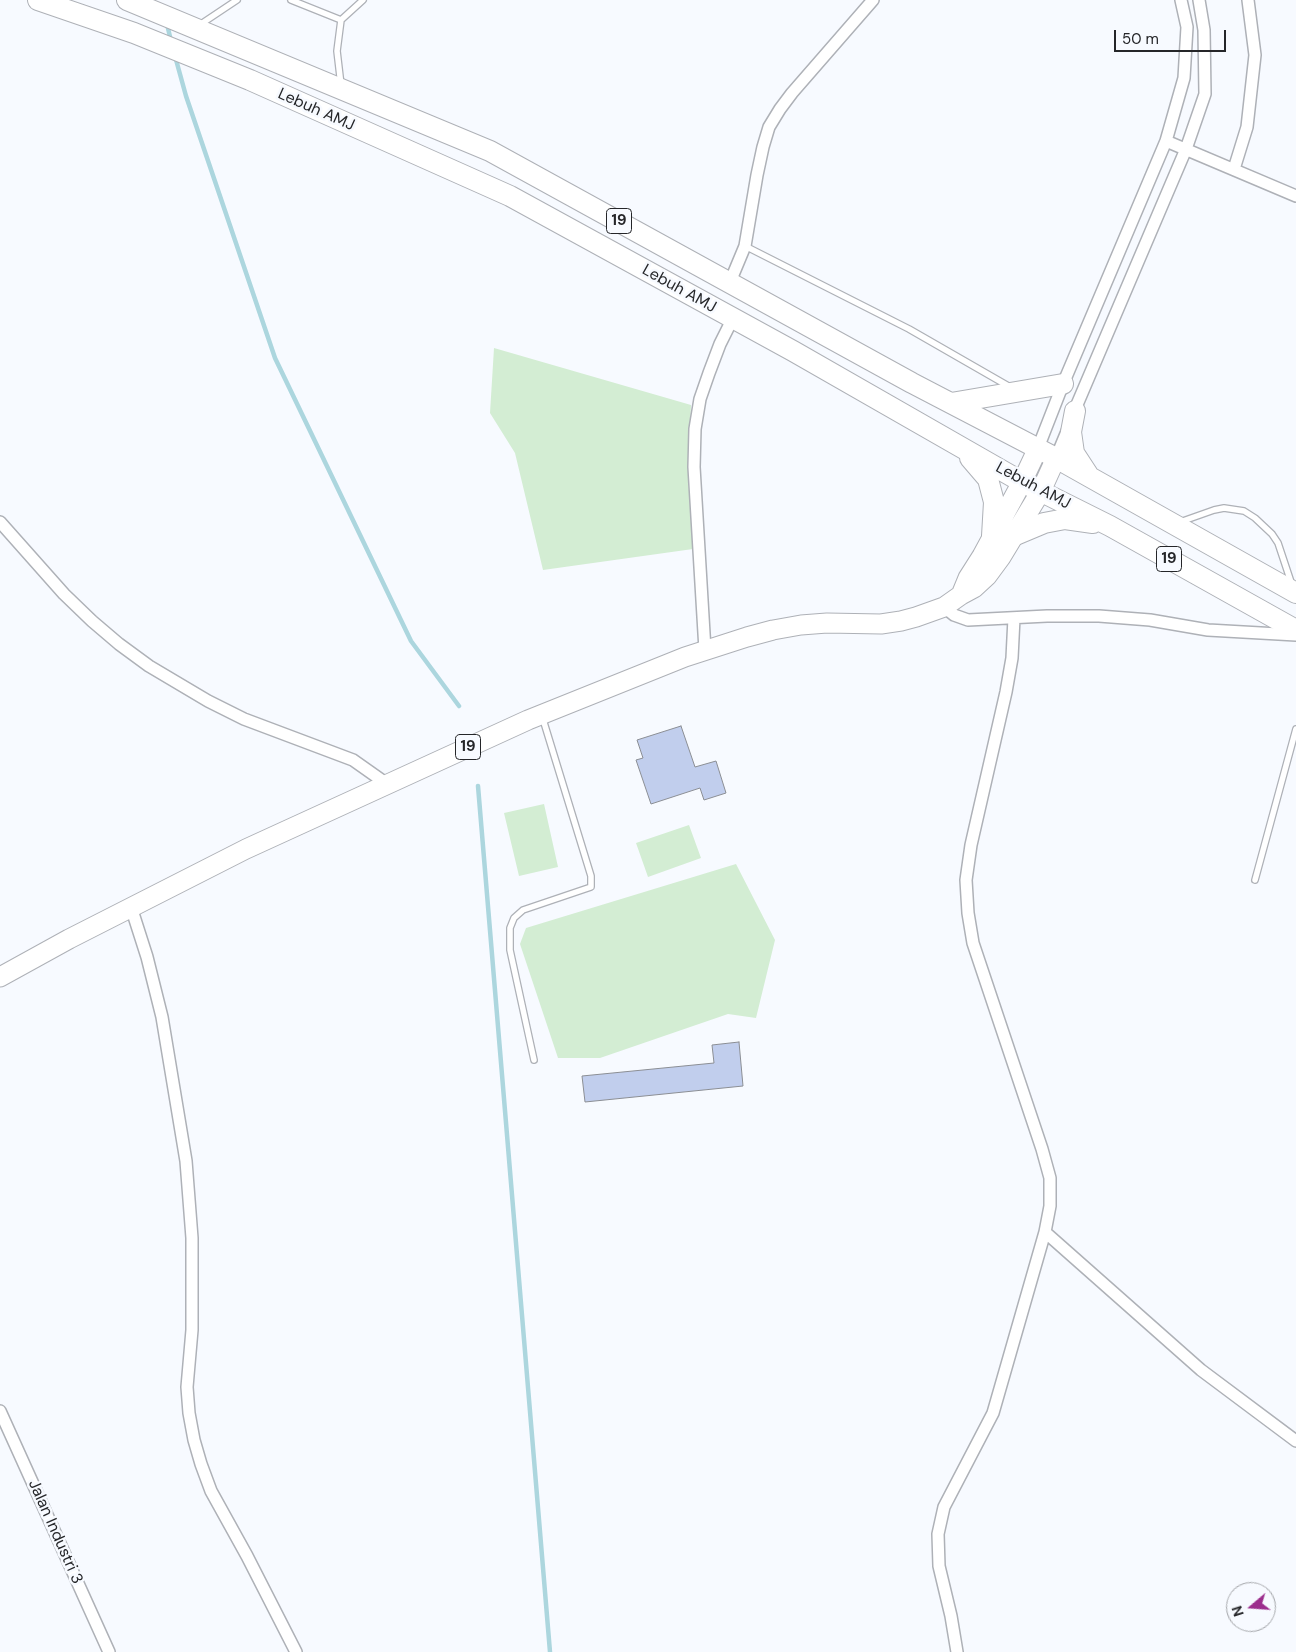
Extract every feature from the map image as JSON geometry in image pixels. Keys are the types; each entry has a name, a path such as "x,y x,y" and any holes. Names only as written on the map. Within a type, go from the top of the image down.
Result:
{"highway":[{"name":"Lebuh AMJ","path":"38,0 134,33 250,80 510,196 793,351 1022,482 1110,526 1296,630"},
{"name":"Lebuh AMJ","path":"134,3 490,151 912,383 1038,448 1295,592"},
{"path":"952,403 1063,384"},
{"path":"1074,412 1071,432 1074,453 1087,474 1094,480"},
{"path":"946,439 971,460 988,479 994,502 992,536"},
{"path":"1013,536 1044,523 1065,519 1110,526"}],"main road":[{"name":"19","path":"961,594 968,578 1022,482 1038,448"},
{"name":"19","path":"0,977 130,907 246,849 541,714 705,650 747,636 801,625 827,623 881,624 916,618 944,607 961,594 974,588 987,576 1001,557 1041,491 1056,458"}],"street":[{"path":"730,282 745,246 762,147 769,127 780,109 873,0"},
{"path":"1038,448 1063,384 1166,141 1184,78 1187,27 1181,0"},
{"path":"1056,458 1186,149 1205,94 1204,30 1199,0"},
{"path":"1234,169 1247,127 1255,55 1248,0"},
{"path":"1166,141 1296,196"},
{"path":"705,650 694,467 695,429 700,399 708,372 733,318"},
{"path":"0,522 58,587 92,621 149,666 208,701 244,719 353,760 387,784"},
{"path":"944,607 954,615 968,620 1099,616 1150,620 1208,630 1296,635"},
{"path":"957,1652 951,1616 939,1566 938,1534 944,1507 994,1413 1045,1232 1050,1206 1050,1178 1042,1149 973,943 966,888 971,845 1006,692 1012,658 1014,618"},
{"path":"130,907 147,957 162,1017 186,1161 192,1238 192,1330 187,1387 194,1440 211,1491 296,1652"},
{"path":"1045,1232 1201,1370 1296,1441"},
{"name":"Jalan Industri 3","path":"0,1412 109,1652"}],"lane":[{"path":"190,27 237,0"},
{"path":"291,0 341,20"},
{"path":"341,89 337,51 341,20 363,0"},
{"path":"745,246 909,329 1018,392"},
{"path":"1173,525 1224,508 1244,512 1255,518 1278,543 1295,592"},
{"path":"534,1060 510,950 510,928 514,918 523,910 591,886 590,876 541,714"},
{"path":"1255,880 1296,729"}],"green space":[{"path":"494,348 691,405 688,476 693,549 543,570 515,453 490,413"},
{"path":"544,804 558,867 519,876 504,813"},
{"path":"689,825 701,858 648,877 636,843"},
{"path":"736,864 775,940 756,1018 728,1014 600,1058 558,1058 520,944 526,928"}],"building":[{"path":"681,726 695,767 716,761 726,793 704,800 700,788 651,804 636,760 643,758 637,740"},
{"path":"739,1042 743,1086 585,1102 582,1076 714,1063 712,1045"}],"waterway":[{"path":"167,24 171,41"},
{"path":"175,56 186,96 275,358 411,641 459,706"},
{"path":"478,786 550,1652"}]}
